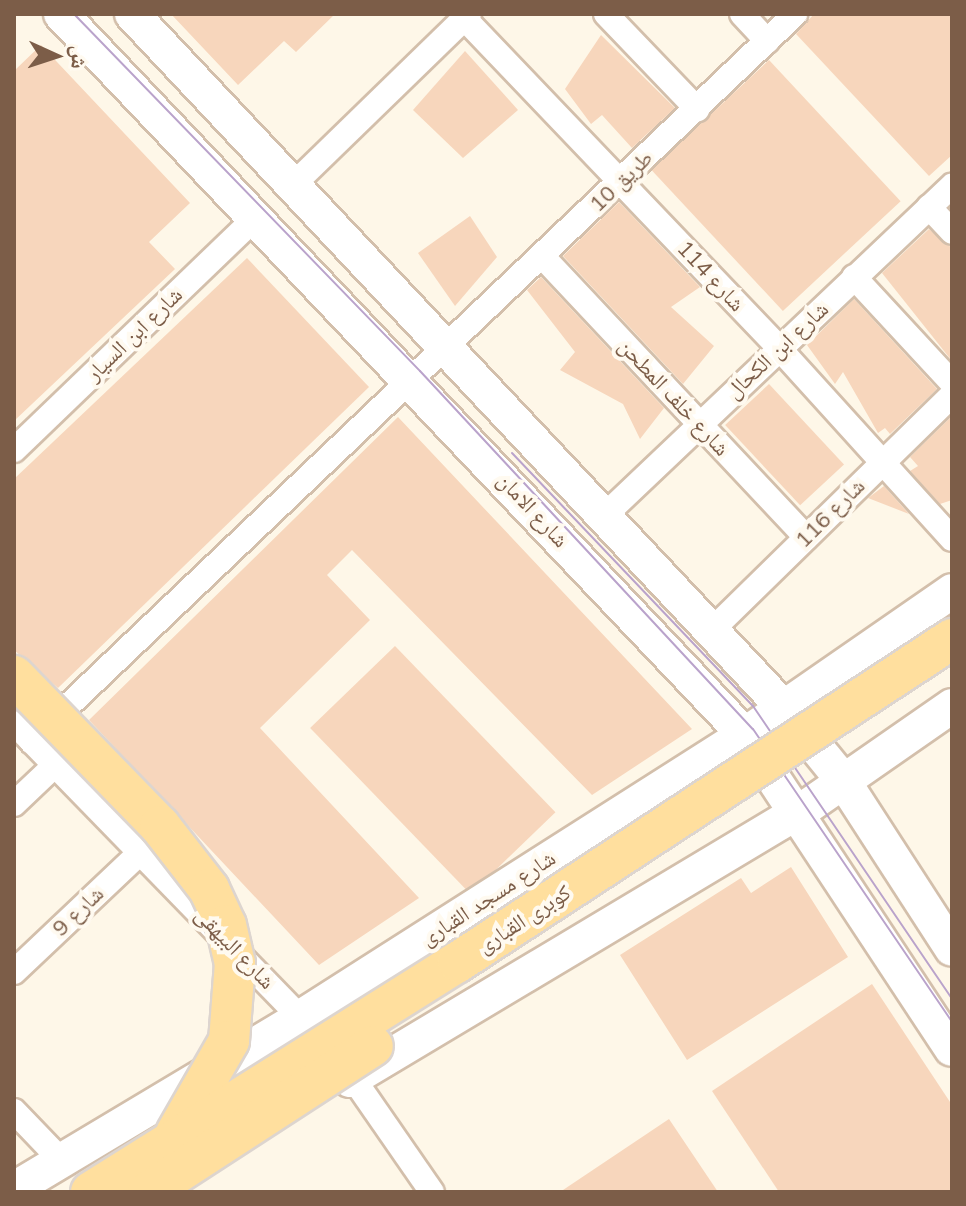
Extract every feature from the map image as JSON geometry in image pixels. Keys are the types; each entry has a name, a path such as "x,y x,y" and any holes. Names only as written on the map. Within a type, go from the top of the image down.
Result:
{"main road":[{"name":"كوبرى القبارى","path":"91,1192 458,962 952,639"},
{"name":"كوبرى القبارى","path":"148,1192 952,670"},
{"path":"14,676 160,826 209,889 226,925 235,963 229,1041 172,1140"}],"street":[{"name":"شارع الامان","path":"61,14 744,734 793,814 952,1049"},
{"path":"132,14 783,707 842,779 952,949"},
{"path":"606,14 697,109"},
{"path":"742,14 767,41"},
{"name":"طريق 10","path":"31,741 410,379 448,348 795,14"},
{"path":"294,184 466,16"},
{"name":"شارع 114","path":"466,16 778,347 952,539"},
{"name":"شارع ابن الكحال","path":"604,516 778,347 952,186"},
{"path":"929,207 952,232"},
{"name":"شارع ابن السيار","path":"14,450 254,219"},
{"name":"شارع خلف المطحن","path":"542,256 806,537"},
{"path":"854,277 952,383"},
{"name":"شارع 116","path":"710,632 952,395"},
{"name":"شارع مسجد القبارى","path":"14,1189 301,1017 744,734 952,591"},
{"path":"179,1192 354,1077 793,814 952,706"},
{"name":"شارع البيهقى","path":"14,723 301,1017 354,1077 432,1192"},
{"path":"14,804 54,766"},
{"name":"شارع 9","path":"14,972 142,851"},
{"path":"14,1111 60,1159"}],"building":[{"path":"171,14 335,14 296,52 284,41 238,85"},
{"path":"814,14 952,14 952,155 929,176 796,34"},
{"path":"601,35 675,108 632,148 602,115 591,124 565,89"},
{"path":"41,45 190,203 149,242 175,269 14,421 14,71"},
{"path":"465,51 518,110 463,158 413,110"},
{"path":"769,60 901,201 783,311 651,170"},
{"path":"619,202 700,287 671,307 714,346 683,384 563,256"},
{"path":"470,216 497,257 455,306 418,253"},
{"path":"929,229 952,248 952,361 882,273"},
{"path":"247,258 369,387 58,688 14,650 14,479"},
{"path":"541,277 664,408 640,439 623,404 560,370 575,352 527,290"},
{"path":"854,299 937,389 890,434 885,428 878,433 843,372 835,384 807,345"},
{"path":"769,384 844,464 800,505 725,425"},
{"path":"952,416 952,500 940,504 910,471 918,466 910,457"},
{"path":"398,417 692,729 592,795 352,550 327,575 370,620 260,728 419,898 319,965 89,720"},
{"path":"884,486 909,514 868,498"},
{"path":"395,646 555,812 471,894 310,728"},
{"path":"791,867 848,957 687,1060 620,955 741,878 751,893"},
{"path":"872,984 952,1105 952,1192 779,1192 712,1091"},
{"path":"669,1119 718,1192 560,1192"}],"tram line":[{"path":"74,14 420,371 753,729 952,1022"},
{"path":"512,453 753,706 952,999"}]}
